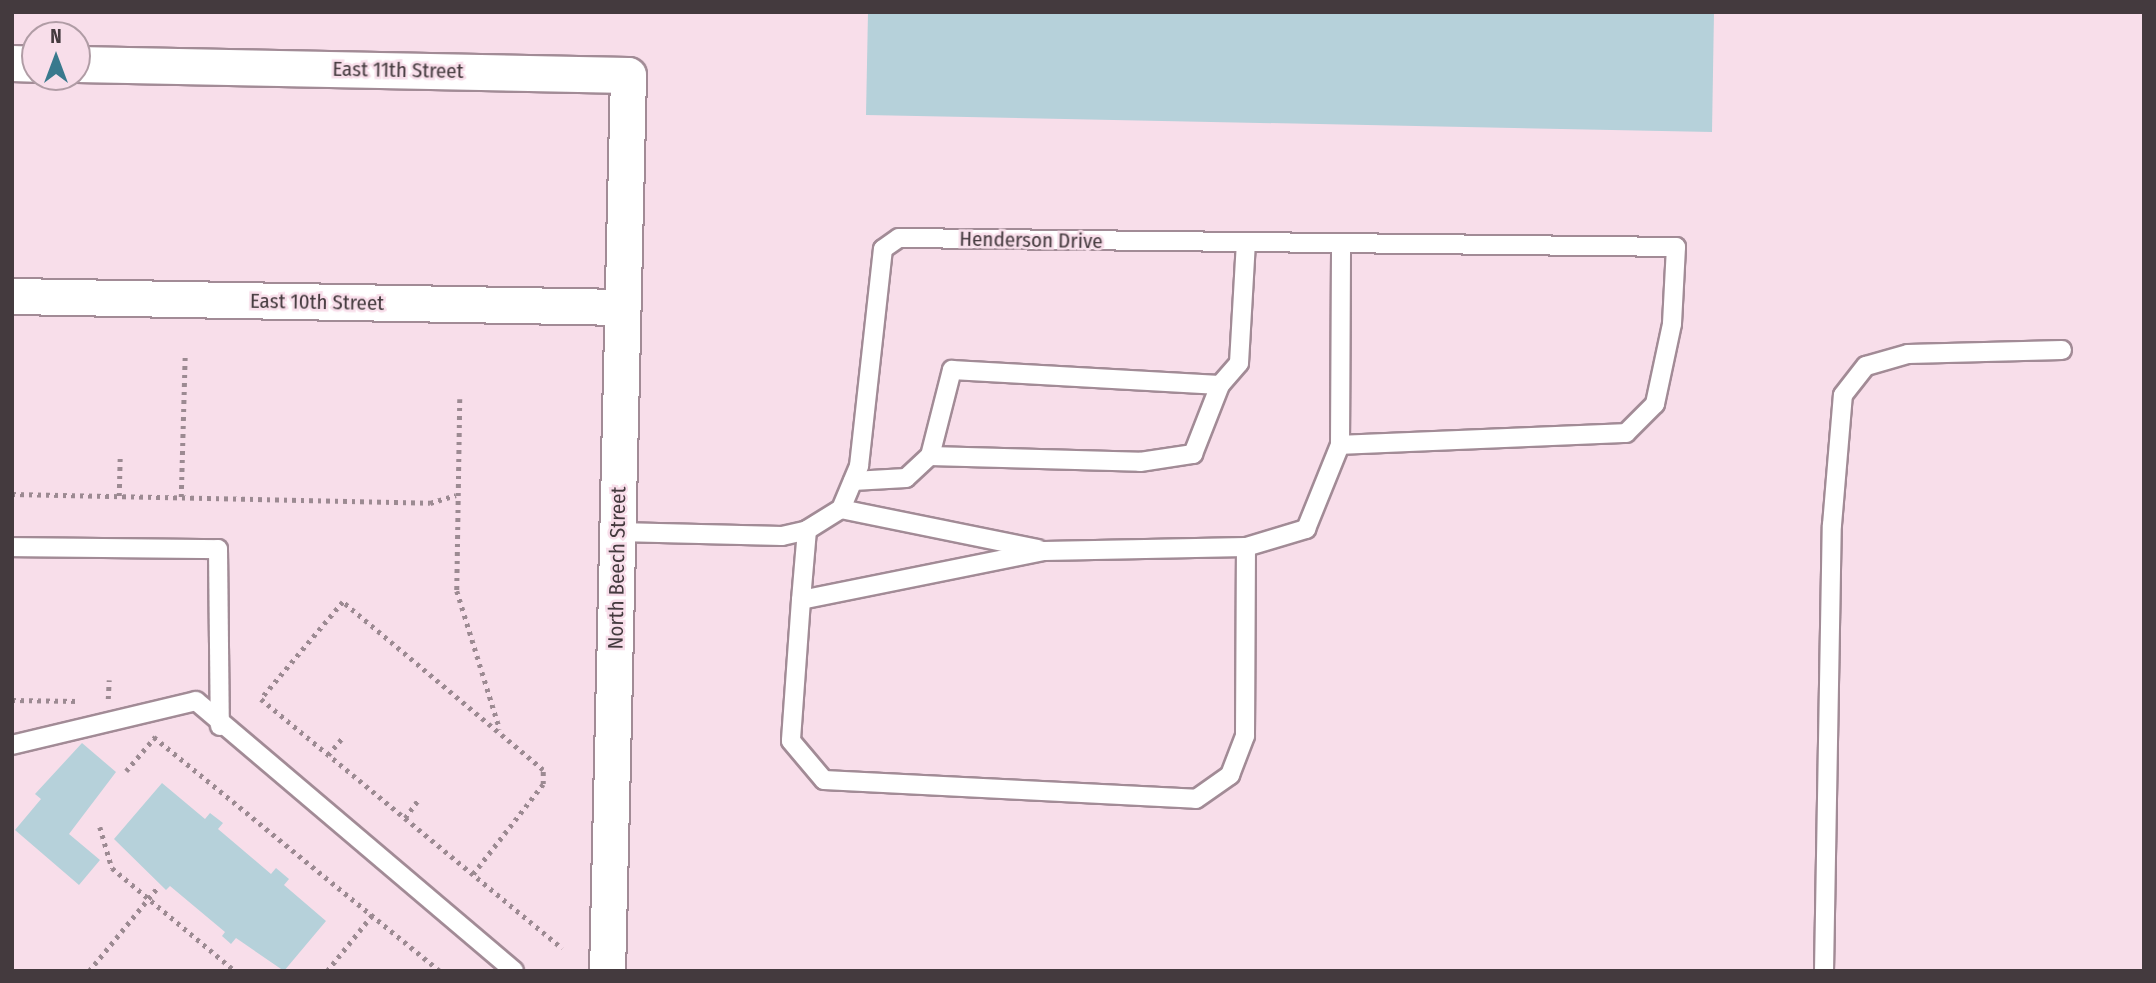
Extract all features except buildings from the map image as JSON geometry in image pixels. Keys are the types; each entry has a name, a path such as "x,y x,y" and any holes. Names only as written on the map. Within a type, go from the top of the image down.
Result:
{"street":[{"name":"East 11th Street","path":"91,64 628,75 626,165"},
{"name":"North Beech Street","path":"607,971 626,165"},
{"name":"East 10th Street","path":"12,296 622,307"}],"lane":[{"name":"Henderson Drive","path":"841,509 853,481 883,249 899,238 1676,247 1672,324 1655,404 1626,433 1340,445"},
{"path":"930,456 1140,462 1193,454 1220,385 1239,363 1246,242"},
{"path":"801,600 1044,551 1246,547 1306,529 1340,445 1340,243"},
{"path":"1824,971 1832,525 1843,395 1866,366 1908,354 2062,350"},
{"path":"853,481 906,478 930,456 952,370 1220,385"},
{"path":"618,532 782,536 807,530 841,509 1044,551"},
{"path":"807,530 791,741 824,780 1196,799 1230,775 1245,737 1246,547"},
{"path":"12,547 218,549 220,726"},
{"path":"12,745 196,701 220,726 514,971"}],"path":[{"path":"181,497 186,357"},
{"path":"460,398 456,495 457,591 501,731"},
{"path":"119,496 120,456"},
{"path":"12,494 430,503 456,495"},
{"path":"473,874 543,784 537,760 343,602 261,699 562,948"},
{"path":"12,700 108,702 109,680"},
{"path":"39,701 39,708"},
{"path":"126,771 161,730"},
{"path":"147,731 440,971"},
{"path":"328,755 344,736"},
{"path":"405,817 419,799"},
{"path":"100,827 112,868 235,971"},
{"path":"89,971 158,887"},
{"path":"327,971 373,914"}]}
